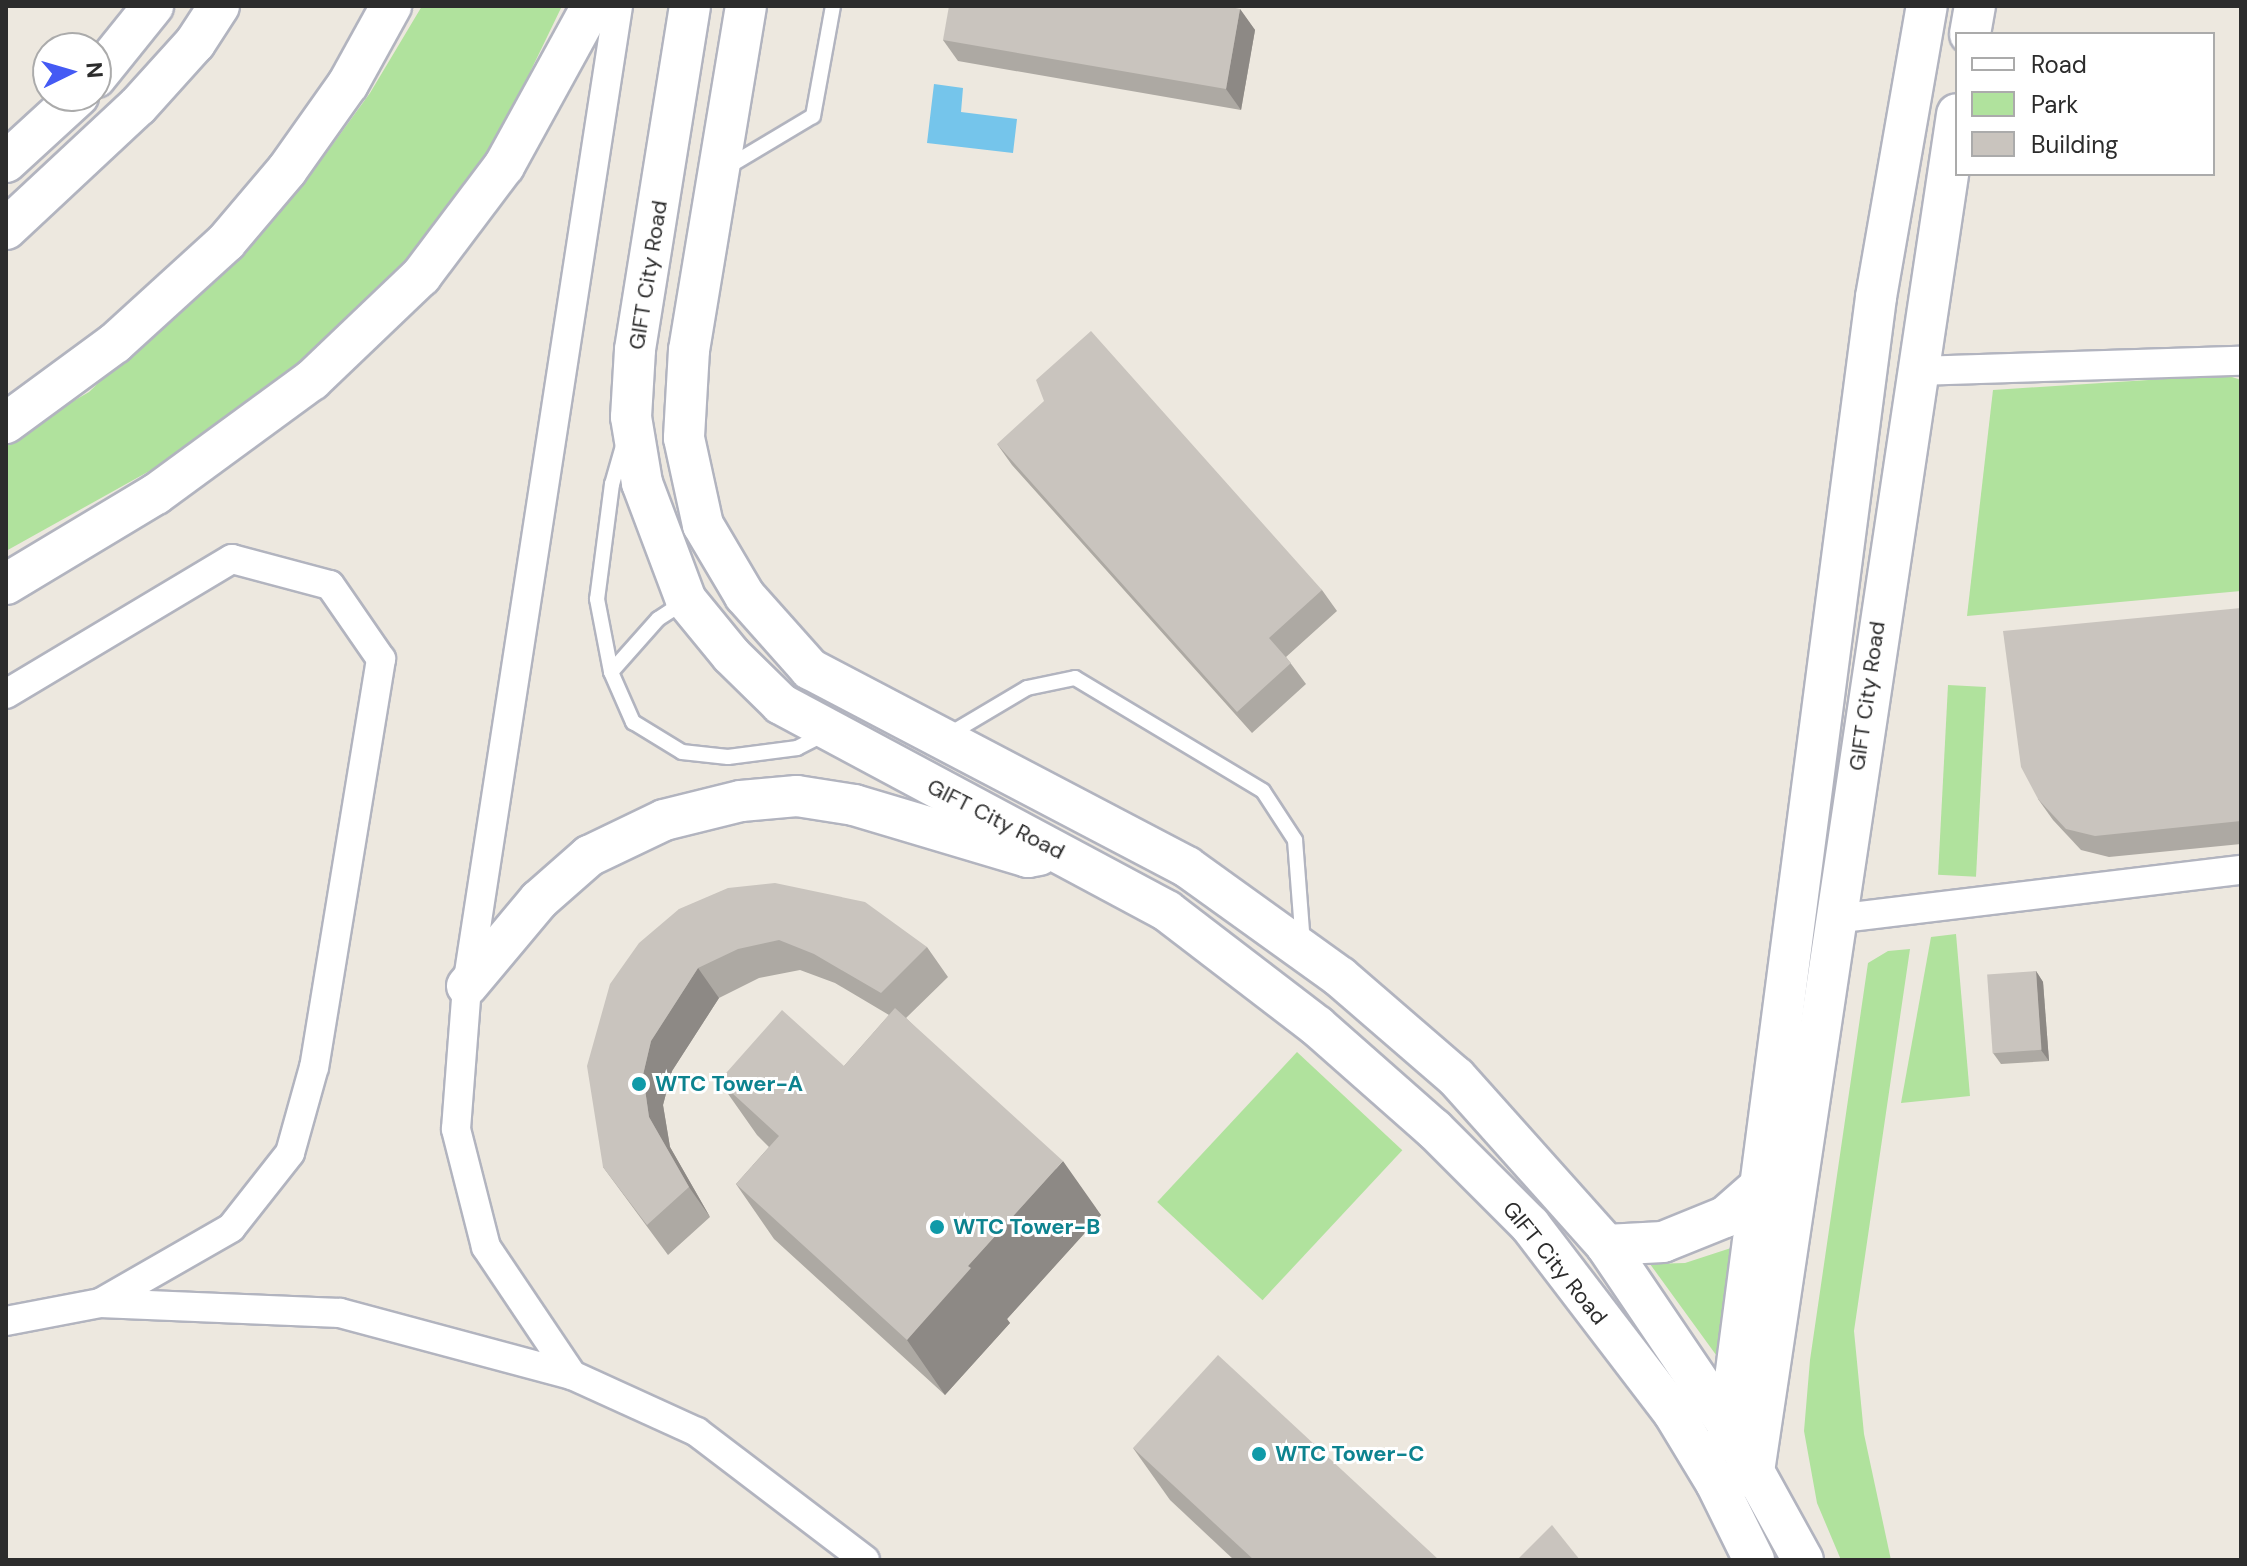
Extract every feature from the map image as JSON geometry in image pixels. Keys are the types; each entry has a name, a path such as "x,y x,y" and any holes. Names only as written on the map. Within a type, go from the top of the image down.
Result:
{"street":[{"path":"112,57 153,6"},
{"path":"6,229 138,106 195,43 219,6"},
{"path":"6,423 115,343 226,242 287,170 348,84 391,6"},
{"path":"6,584 156,494 312,380 421,276 504,166 592,6"},
{"path":"572,1375 486,1247 456,1129 467,986 618,6"},
{"name":"GIFT City Road","path":"690,6 635,350 631,417 642,483 686,600 731,655 781,704 1063,852 1167,911 1317,1026 1434,1129 1530,1225 1673,1412 1716,1483 1749,1549"},
{"name":"GIFT City Road","path":"746,6 689,350 684,438 703,525 745,596 810,669 1187,867 1304,951 1456,1077 1606,1245 1730,1428 1803,1560"},
{"name":"GIFT City Road","path":"1716,1483 1730,1428 1765,1182 1876,297 1927,6"},
{"path":"1970,32 1975,6"},
{"path":"6,162 61,112"},
{"name":"GIFT City Road","path":"1749,1549 1754,1470 1915,371 1955,126"},
{"path":"1915,371 2241,361"},
{"path":"6,694 232,559 330,585 381,659 314,1067 290,1153 231,1228 100,1303"},
{"path":"467,986 539,900 589,856 664,820 741,801 797,796 854,805 1028,857 1063,852"},
{"path":"1835,919 2241,870"},
{"path":"1606,1245 1663,1242 1725,1217 1765,1182"},
{"path":"6,1321 100,1303 340,1313 572,1375 697,1432 865,1560"}],"lane":[{"path":"718,172 813,116 833,6"},
{"path":"631,417 612,484 597,599 611,672 633,722 682,752 728,757 797,748 831,731"},
{"path":"611,672 658,619 686,600"},
{"path":"940,739 1027,688 1075,678 1263,791 1295,840 1304,951"}],"green space":[{"path":"422,6 562,6 489,157 425,240 350,323 232,425 6,551 6,440 89,392 303,185 370,93"},
{"path":"2226,375 2241,380 2241,591 1967,616 1993,390"},
{"path":"1948,685 1986,687 1976,877 1938,875"},
{"path":"1956,934 1970,1096 1901,1103 1931,937"},
{"path":"1910,949 1854,1331 1864,1434 1891,1560 1841,1560 1817,1503 1804,1431 1810,1360 1868,963 1888,951"},
{"path":"1297,1052 1402,1150 1263,1300 1157,1202"},
{"path":"1731,1248 1719,1359 1650,1264 1685,1263"}],"water":[{"path":"934,84 963,88 961,112 1017,119 1013,153 927,143"}],"building":[{"path":"949,6 1226,6 1240,9 1226,89 943,40"},
{"path":"1091,331 1322,590 1269,638 1291,663 1237,712 997,444 1044,401 1036,380"},
{"path":"2241,608 2241,821 2095,836 2066,829 2038,799 2021,767 2003,631"},
{"path":"775,883 865,902 927,947 881,993 814,954 779,940 738,949 698,968 651,1041 643,1075 649,1117 689,1187 647,1225 603,1167 587,1066 610,984 639,943 679,909 728,888"},
{"path":"2036,971 2042,1050 1993,1053 1987,974"},
{"name":"WTC Tower-B","path":"895,1008 1063,1161 968,1266 971,1268 907,1340 736,1184 779,1136 719,1081 782,1010 844,1066"},
{"name":"WTC Tower-C","path":"1218,1355 1439,1560 1254,1560 1133,1448"},
{"path":"1552,1525 1580,1560 1517,1560"}],"place":[{"name":"WTC Tower-A","path":"639,1084"},
{"name":"WTC Tower-B","path":"937,1227"},
{"name":"WTC Tower-C","path":"1259,1454"}]}
